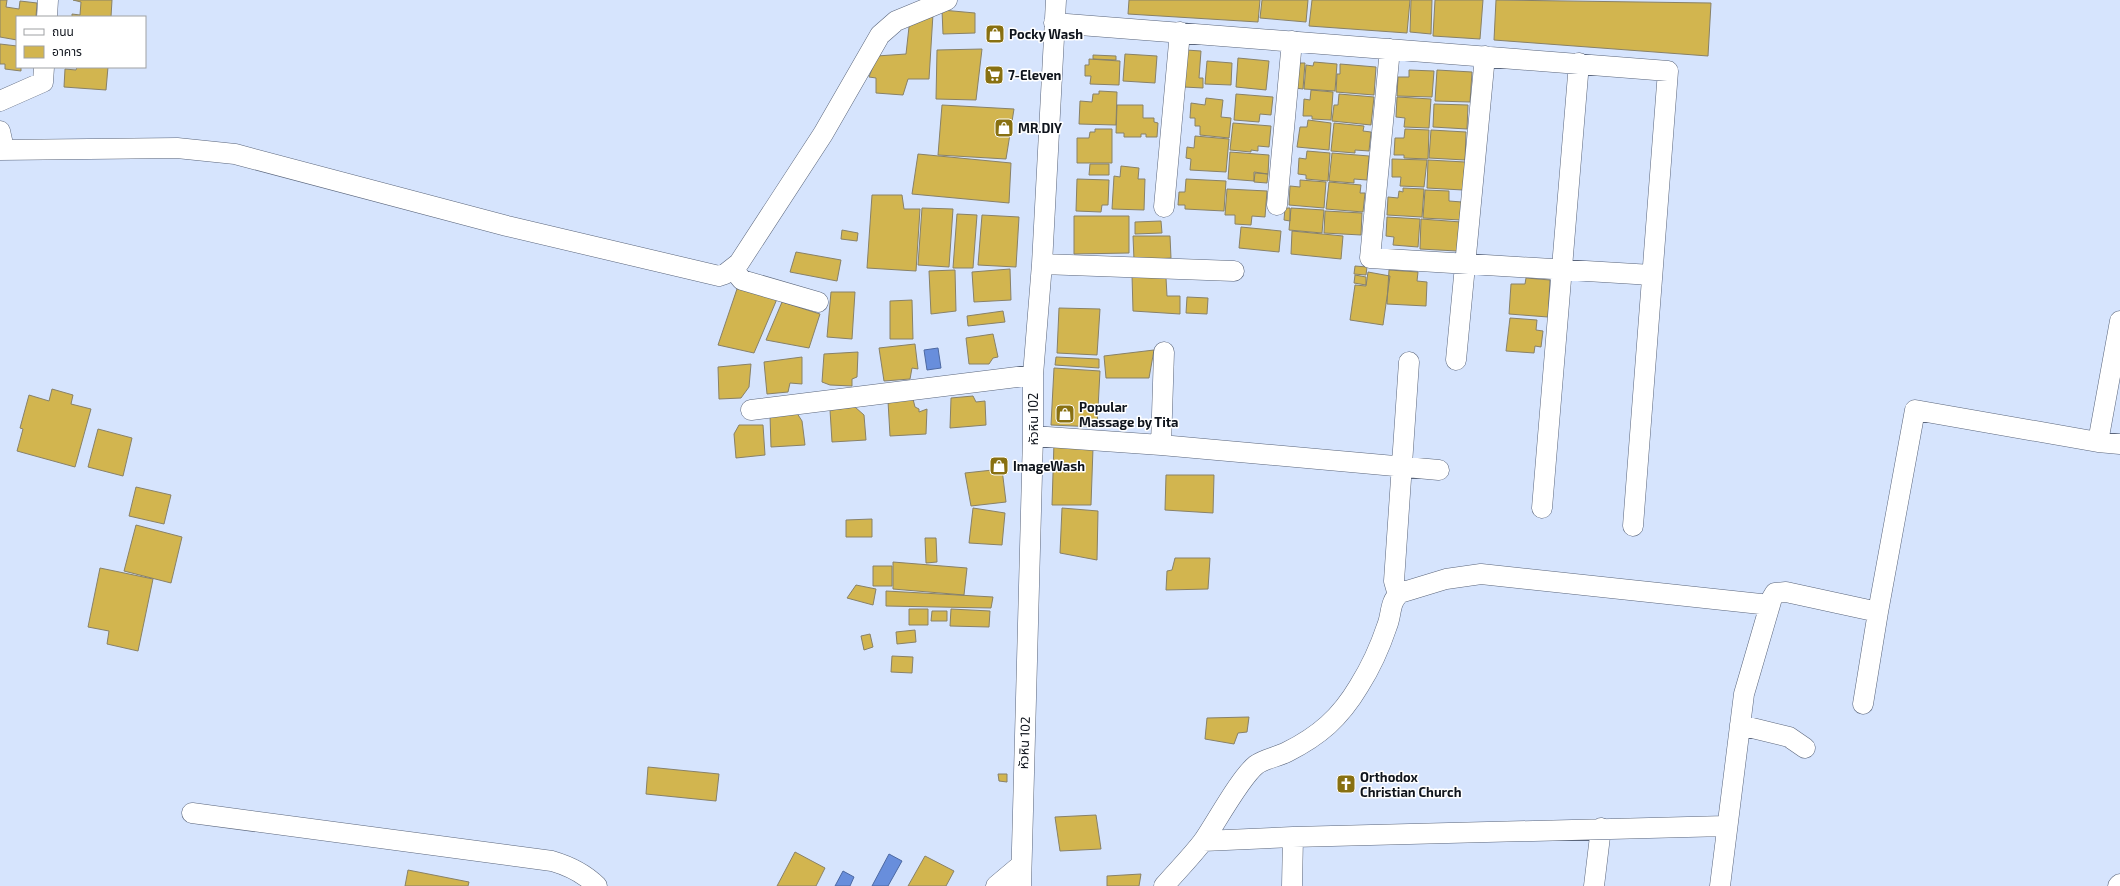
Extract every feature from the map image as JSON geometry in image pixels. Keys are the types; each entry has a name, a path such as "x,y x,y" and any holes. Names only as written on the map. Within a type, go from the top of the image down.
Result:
{"street":[{"path":"47,16 48,0"},
{"path":"1,143 177,148 235,154 508,226 719,276 733,269 746,253 823,134 880,35 896,21 946,0"},
{"name":"หัวหิน 102","path":"1021,886 1033,436 1033,375 1042,264 1056,0"},
{"path":"1054,22 1668,70 1633,526"},
{"path":"1164,206 1180,32"},
{"path":"1277,205 1292,41"},
{"path":"1390,49 1370,258 1652,275"},
{"path":"1456,360 1485,56"},
{"path":"1542,508 1579,64"},
{"path":"0,101 43,82 44,68"},
{"path":"1042,264 1234,271"},
{"path":"733,269 742,280 818,302"},
{"path":"2098,442 2120,321"},
{"path":"1161,445 1164,352"},
{"path":"1398,595 1394,580 1409,362"},
{"path":"752,410 1033,375"},
{"path":"1863,704 1878,612 1915,410 2098,442 2120,444"},
{"path":"1033,436 1161,445 1439,470"},
{"path":"1164,886 1203,841 1247,775 1256,765 1285,753 1314,738 1341,714 1360,686 1376,656 1388,624 1391,607 1398,595 1446,579 1482,574 1770,605"},
{"path":"1720,886 1726,826 1744,694 1770,605 1776,593 1786,592 1878,612"},
{"path":"1740,725 1789,737 1805,748"},
{"path":"192,812 552,861 569,866 596,886"},
{"path":"1203,841 1601,828 1726,826"},
{"path":"1594,886 1601,828"},
{"path":"1292,886 1293,837"},
{"path":"996,886 1021,865"}],"water":[{"path":"938,348 941,368 927,370 924,350"},
{"path":"889,854 902,861 888,886 872,886"},
{"path":"843,871 854,877 850,886 835,886"}],"building":[{"path":"0,0 7,0 6,7 19,9 20,1 37,3 36,16 16,16 16,40 0,37"},
{"path":"73,0 112,0 111,16 72,16 72,14 80,15 81,2"},
{"path":"1129,0 1260,0 1258,22 1128,14"},
{"path":"1262,0 1308,0 1306,22 1260,18"},
{"path":"1312,0 1410,0 1407,33 1309,26"},
{"path":"1411,0 1432,0 1431,34 1410,32"},
{"path":"1435,0 1483,0 1480,39 1433,36"},
{"path":"1496,0 1711,3 1708,56 1494,40"},
{"path":"942,10 975,13 975,33 943,34"},
{"path":"933,14 929,79 908,79 903,95 876,93 876,78 869,77 877,56 906,54 910,18"},
{"path":"0,44 16,46 16,68 21,68 21,71 5,69 5,64 0,64"},
{"path":"982,49 976,100 936,99 937,50"},
{"path":"1186,50 1201,51 1199,78 1203,78 1203,88 1184,87"},
{"path":"1125,54 1157,56 1155,83 1123,81"},
{"path":"1093,55 1116,56 1116,60 1093,59"},
{"path":"1238,58 1269,61 1266,90 1236,87"},
{"path":"1089,59 1120,61 1119,85 1090,84 1091,76 1085,76 1085,65 1089,65"},
{"path":"1207,61 1232,63 1231,85 1205,84"},
{"path":"1314,62 1337,64 1335,91 1304,89 1306,65 1313,66"},
{"path":"1297,63 1305,63 1303,89 1295,88"},
{"path":"1340,64 1376,67 1374,95 1336,92 1337,74 1340,74"},
{"path":"77,68 108,68 106,90 64,87 65,69 76,70"},
{"path":"1409,70 1434,71 1432,97 1397,96 1398,77 1409,77"},
{"path":"1437,70 1472,72 1470,102 1435,101"},
{"path":"1311,90 1333,92 1331,120 1312,119 1312,116 1303,116 1304,99 1310,100"},
{"path":"1099,91 1117,92 1116,125 1079,124 1080,101 1092,102 1093,94 1099,94"},
{"path":"1236,94 1273,97 1271,115 1260,114 1259,122 1234,120"},
{"path":"1339,94 1374,97 1371,125 1332,121 1334,105 1338,105"},
{"path":"1397,97 1431,99 1429,128 1404,127 1405,118 1396,117"},
{"path":"1206,98 1223,100 1221,117 1231,118 1229,138 1200,135 1200,126 1195,126 1195,118 1190,118 1191,103 1205,105"},
{"path":"1434,104 1468,105 1467,129 1433,127"},
{"path":"942,105 1014,109 1006,159 938,155"},
{"path":"1117,105 1143,105 1143,118 1154,118 1154,122 1158,123 1157,137 1146,137 1146,134 1141,134 1141,137 1124,137 1124,133 1116,133"},
{"path":"1308,120 1331,123 1329,150 1297,147 1300,127 1307,127"},
{"path":"1233,123 1271,126 1269,147 1258,146 1258,151 1251,150 1251,152 1230,150"},
{"path":"1334,123 1364,126 1363,131 1371,132 1369,151 1355,150 1355,153 1331,151"},
{"path":"1095,129 1112,129 1112,163 1077,163 1077,138 1089,138 1090,132 1095,132"},
{"path":"1405,129 1429,130 1428,159 1404,158 1404,155 1394,155 1395,138 1404,138"},
{"path":"1431,130 1466,132 1465,160 1429,158"},
{"path":"1195,136 1229,139 1226,172 1190,170 1191,159 1186,158 1187,147 1194,148"},
{"path":"1307,151 1330,153 1328,181 1306,179 1306,175 1298,174 1299,158 1306,159"},
{"path":"1230,152 1269,155 1268,174 1254,172 1254,181 1228,179"},
{"path":"1332,153 1369,156 1367,180 1354,179 1354,183 1329,181"},
{"path":"918,154 1011,163 1009,203 912,194"},
{"path":"1392,159 1427,160 1424,187 1400,186 1401,177 1392,177"},
{"path":"1428,160 1465,162 1463,190 1427,188"},
{"path":"1090,164 1109,164 1109,175 1089,175"},
{"path":"1121,166 1139,168 1138,179 1145,179 1144,210 1112,209 1114,176 1120,177"},
{"path":"1255,173 1268,174 1267,183 1254,182"},
{"path":"1077,179 1109,180 1108,205 1102,205 1101,212 1076,211"},
{"path":"1186,179 1226,181 1224,211 1185,209 1185,205 1178,205 1179,192 1185,192"},
{"path":"1300,180 1326,182 1324,208 1289,205 1290,186 1300,187"},
{"path":"1329,182 1361,185 1360,193 1365,193 1363,212 1326,209"},
{"path":"1403,188 1424,189 1422,217 1387,215 1388,197 1398,198 1399,191 1403,192"},
{"path":"1227,189 1267,191 1265,217 1252,216 1251,225 1235,224 1235,215 1225,215"},
{"path":"1425,190 1449,191 1449,201 1462,202 1461,220 1423,218"},
{"path":"872,195 902,195 904,209 920,209 916,271 867,268"},
{"path":"922,208 953,209 949,267 918,265"},
{"path":"1285,208 1290,208 1290,221 1284,220"},
{"path":"1291,208 1324,210 1322,233 1289,230"},
{"path":"1325,211 1362,213 1361,235 1324,233"},
{"path":"957,214 977,215 973,268 953,268"},
{"path":"982,215 1019,217 1016,267 978,265"},
{"path":"1074,216 1129,216 1129,253 1074,254"},
{"path":"1387,217 1420,219 1418,247 1393,245 1394,237 1386,236"},
{"path":"1421,219 1461,222 1457,251 1420,249"},
{"path":"1161,221 1162,233 1135,234 1135,222"},
{"path":"1241,227 1281,231 1279,252 1239,248"},
{"path":"842,230 858,233 857,241 841,239"},
{"path":"1292,231 1343,236 1341,259 1291,254"},
{"path":"1133,236 1170,236 1171,258 1134,260"},
{"path":"796,252 841,260 837,281 790,272"},
{"path":"1355,266 1367,267 1366,275 1354,274"},
{"path":"1010,269 1011,300 974,302 972,272"},
{"path":"955,270 956,311 931,314 929,271"},
{"path":"1389,270 1418,272 1417,281 1427,282 1426,306 1387,304"},
{"path":"1368,272 1390,276 1383,325 1350,320 1355,285 1366,286"},
{"path":"1132,275 1166,278 1167,296 1180,296 1180,314 1133,311"},
{"path":"1355,275 1366,277 1366,285 1354,283"},
{"path":"1526,278 1550,280 1548,317 1509,314 1511,284 1525,284"},
{"path":"738,286 777,299 754,353 718,345"},
{"path":"831,292 855,292 852,339 827,337"},
{"path":"1187,297 1208,298 1207,314 1186,313"},
{"path":"912,300 913,339 890,339 890,301"},
{"path":"782,302 820,314 809,348 766,340"},
{"path":"1059,308 1100,309 1097,355 1057,353"},
{"path":"1003,311 1005,322 968,326 967,316"},
{"path":"1510,318 1537,320 1536,330 1543,331 1541,347 1535,346 1534,353 1506,351"},
{"path":"993,334 998,357 993,358 989,364 969,364 966,338"},
{"path":"915,344 918,369 912,368 910,379 884,381 879,348"},
{"path":"1154,350 1149,378 1106,378 1104,356"},
{"path":"858,352 857,377 852,379 852,386 830,385 822,382 824,354"},
{"path":"802,357 802,384 790,383 788,392 767,394 764,362"},
{"path":"1056,357 1099,359 1099,368 1055,365"},
{"path":"751,364 749,387 741,398 719,399 718,367"},
{"path":"1054,368 1100,371 1097,427 1051,425"},
{"path":"52,389 73,395 71,404 91,409 75,467 17,451 23,429 20,428 29,395 49,401"},
{"path":"973,396 976,402 985,401 986,425 950,428 951,398"},
{"path":"913,399 915,407 919,409 919,412 927,409 926,434 890,436 888,401"},
{"path":"855,407 864,415 866,440 832,442 830,410"},
{"path":"795,410 802,421 805,445 771,447 770,415"},
{"path":"739,425 763,425 765,455 736,458 734,434"},
{"path":"98,429 132,438 123,476 88,467"},
{"path":"1054,442 1093,448 1091,505 1052,505"},
{"path":"1002,469 1006,502 971,506 965,473"},
{"path":"1166,475 1214,475 1213,513 1165,510"},
{"path":"136,487 171,495 164,524 129,516"},
{"path":"973,508 1005,513 1002,545 969,543"},
{"path":"1062,508 1098,511 1097,560 1060,553"},
{"path":"872,519 872,537 846,537 846,520"},
{"path":"136,525 182,537 171,583 124,571"},
{"path":"925,538 936,538 937,562 926,563"},
{"path":"1175,558 1210,558 1208,589 1166,590 1167,571 1172,570"},
{"path":"893,562 967,568 964,595 893,589"},
{"path":"873,566 892,566 892,586 873,586"},
{"path":"100,568 153,579 138,651 107,644 109,631 88,627"},
{"path":"856,585 876,589 873,605 847,598"},
{"path":"886,591 993,597 991,608 886,606"},
{"path":"909,609 928,609 928,625 909,625"},
{"path":"951,609 990,611 989,627 950,626"},
{"path":"932,611 947,611 947,621 931,621"},
{"path":"915,630 916,642 897,644 896,632"},
{"path":"870,634 873,647 864,650 861,636"},
{"path":"892,656 913,657 912,673 891,672"},
{"path":"1249,717 1247,732 1238,733 1234,744 1205,739 1207,718"},
{"path":"648,767 719,774 716,801 646,794"},
{"path":"998,774 1007,774 1007,782 999,781"},
{"path":"1096,815 1101,849 1060,851 1055,817"},
{"path":"795,852 825,868 816,886 777,886"},
{"path":"925,856 954,871 946,886 908,886"},
{"path":"408,870 469,882 468,886 405,886"},
{"path":"1141,874 1139,886 1107,886 1107,876"}],"place":[{"name":"Pocky Wash","path":"995,34"},
{"name":"7-Eleven","path":"994,75"},
{"name":"MR.DIY","path":"1004,128"},
{"name":"Popular Massage by Tita","path":"1065,414"},
{"name":"ImageWash","path":"999,466"},
{"name":"Orthodox Christian Church","path":"1346,784"}]}
